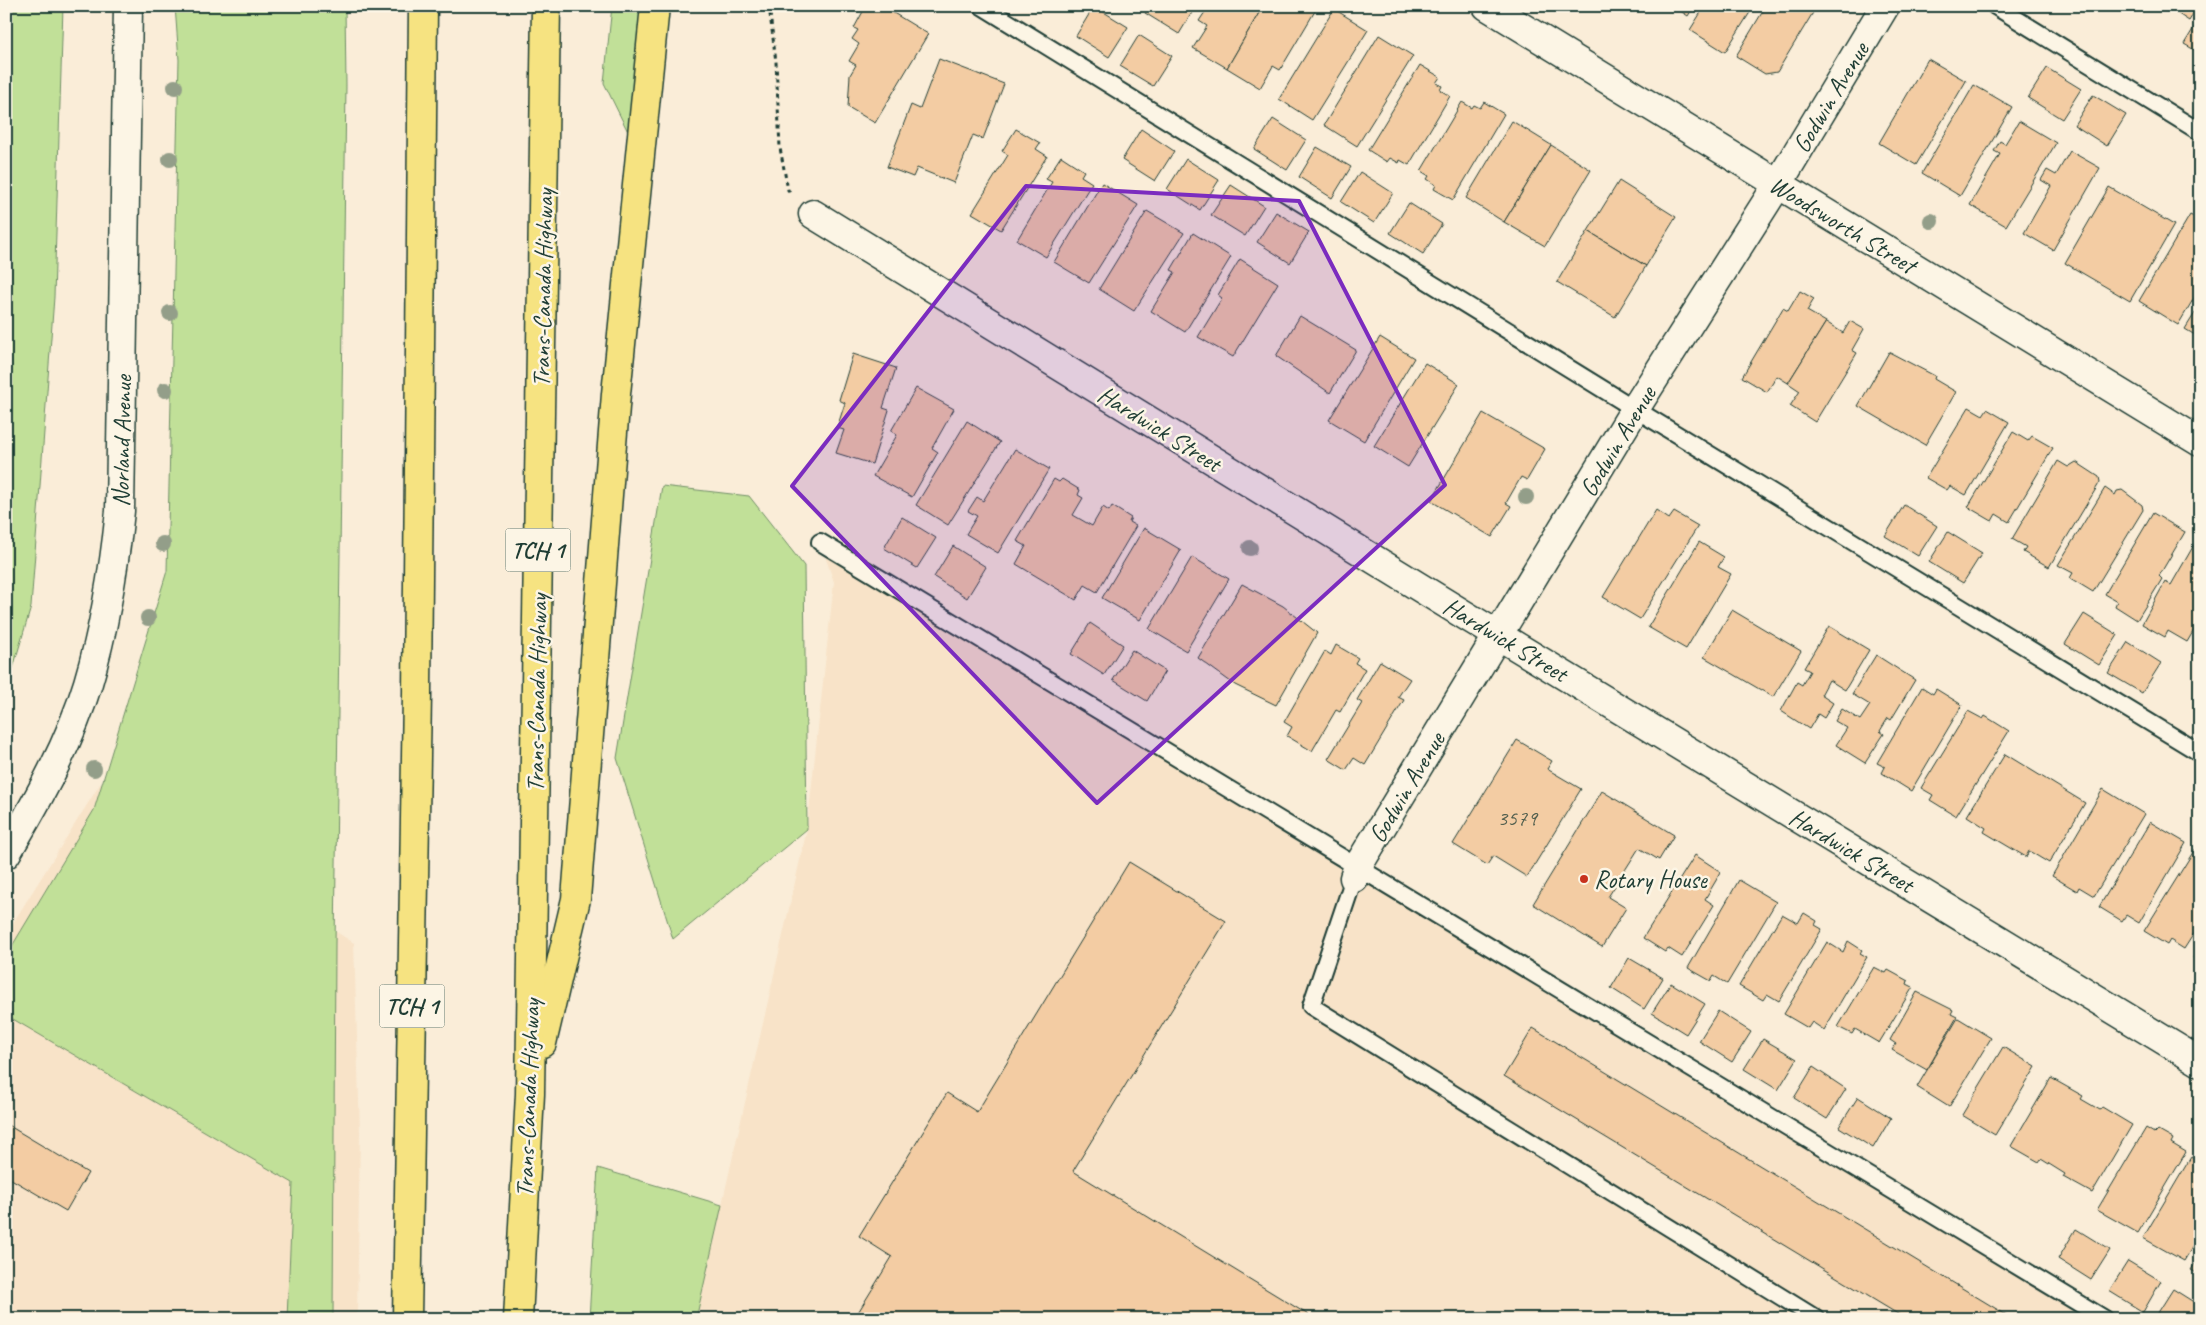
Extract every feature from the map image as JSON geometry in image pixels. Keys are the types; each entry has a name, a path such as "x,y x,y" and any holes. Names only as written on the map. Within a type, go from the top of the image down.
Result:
{"highway":[{"name":"TCH 1","path":"407,1319 417,694 423,6"},
{"name":"Trans-Canada Highway","path":"518,1319 530,1094 546,6"},
{"path":"530,1094 576,899 616,394 655,6"}],"street":[{"name":"Norland Avenue","path":"6,854 49,778 88,684 114,574 120,511 128,6"},
{"name":"Woodsworth Street","path":"1487,6 2200,442"},
{"name":"Godwin Avenue","path":"1356,872 1635,409 1778,184 1884,6"},
{"name":"Hardwick Street","path":"814,214 1499,635 2200,1062"}],"lane":[{"path":"982,6 1635,409 2200,753"},
{"path":"1995,6 2200,132"},
{"path":"820,542 1356,872 2105,1319"},
{"path":"1356,872 1311,1006 1817,1319"}],"path":[{"path":"769,6 776,62 780,148 788,190 814,214"}],"highlighted area":[{"path":"1026,186 1299,201 1445,485 1097,803 792,486"}],"shaded area":[{"path":"820,542 2105,1319 696,1319 807,829 834,582"},
{"path":"100,784 354,943 360,1132 357,1319 6,1319 6,934"}],"green space":[{"path":"6,6 63,6 54,297 31,607 6,692"},
{"path":"175,6 345,6 346,85 335,945 333,1319 287,1319 293,1183 6,1015 6,956 94,810 167,571 179,60"},
{"path":"612,6 645,6 632,140 604,83"},
{"path":"662,486 749,496 804,566 807,829 673,939 617,758"},
{"path":"598,1168 722,1205 696,1319 589,1319"}],"building":[{"path":"866,6 882,6 928,34 875,123 848,107 850,75 856,65 849,61 859,44 852,39 858,30 854,28"},
{"path":"1094,6 1128,27 1109,57 1076,36"},
{"path":"1149,6 1196,6 1179,34 1145,13"},
{"path":"1209,6 1263,6 1227,68 1193,48 1207,26 1199,21"},
{"path":"1263,6 1318,6 1280,70 1273,66 1260,88 1227,68"},
{"path":"1673,6 1694,6 1688,16"},
{"path":"1705,6 1754,6 1725,52 1690,30"},
{"path":"1766,6 1817,6 1777,72 1765,74 1736,56"},
{"path":"2166,6 2198,6 2189,21"},
{"path":"1334,9 1368,30 1312,120 1279,99"},
{"path":"2200,18 2200,53 2184,44"},
{"path":"1139,35 1172,56 1153,86 1120,66"},
{"path":"1379,35 1413,56 1357,146 1324,125"},
{"path":"939,59 1004,84 983,139 973,135 954,183 917,168 913,177 887,167 911,105 920,109"},
{"path":"1928,59 1966,81 1916,165 1879,143"},
{"path":"1420,65 1440,77 1436,83 1442,86 1440,90 1450,96 1409,165 1400,160 1399,163 1390,158 1387,162 1368,150"},
{"path":"2047,68 2081,89 2062,119 2028,98"},
{"path":"1974,85 2012,107 1960,196 1922,173"},
{"path":"2093,95 2126,115 2107,146 2074,125"},
{"path":"1462,102 1472,108 1474,105 1480,108 1484,102 1504,114 1453,200 1434,189 1436,185 1427,179 1429,176 1421,171"},
{"path":"1273,119 1306,140 1287,170 1254,149"},
{"path":"1512,121 1551,145 1504,222 1466,198"},
{"path":"2019,121 2056,143 2006,226 1970,205 2000,154 1994,151 2000,141 2005,144"},
{"path":"1016,129 1040,143 1036,149 1047,156 1001,230 972,213 1008,155 1002,151"},
{"path":"1141,129 1174,151 1155,181 1122,160"},
{"path":"1551,145 1591,170 1545,246 1504,222"},
{"path":"1317,147 1351,167 1332,198 1299,177"},
{"path":"2070,151 2100,168 2053,250 2024,233 2051,186 2041,180 2047,170 2056,175"},
{"path":"1061,156 1084,171 1081,176 1092,183 1046,257 1017,240 1052,182 1046,179"},
{"path":"1186,159 1219,180 1200,210 1167,189"},
{"path":"1360,172 1393,193 1374,223 1341,202"},
{"path":"1619,181 1676,217 1646,266 1588,231"},
{"path":"1102,183 1138,205 1089,283 1054,262"},
{"path":"1231,185 1264,206 1245,236 1211,215"},
{"path":"2109,187 2174,225 2130,301 2065,263"},
{"path":"1409,203 1442,224 1423,254 1390,233"},
{"path":"1147,211 1184,233 1134,311 1099,289"},
{"path":"1276,212 1309,232 1290,263 1257,242"},
{"path":"2190,215 2200,220 2200,288 2178,325 2139,301"},
{"path":"1588,231 1646,266 1615,317 1557,282"},
{"path":"1193,233 1231,257 1185,332 1151,311 1175,272 1171,270"},
{"path":"1240,259 1278,283 1233,357 1198,337 1222,298 1218,295"},
{"path":"1800,291 1814,299 1807,311 1826,322 1788,383 1777,376 1767,392 1742,377 1783,308 1788,311"},
{"path":"2200,305 2200,338 2185,329"},
{"path":"1300,316 1356,350 1330,393 1276,356"},
{"path":"1850,321 1864,329 1852,350 1857,353 1815,422 1790,406 1800,391 1788,383 1826,322 1843,333"},
{"path":"1380,337 1414,358 1364,441 1329,420"},
{"path":"1889,352 1935,376 1934,379 1956,392 1925,445 1858,406"},
{"path":"853,354 896,368 883,408 889,410 872,464 836,453 844,430 837,428 845,403 839,400"},
{"path":"1425,363 1459,384 1408,467 1374,446"},
{"path":"916,388 954,409 932,448 938,452 912,497 873,476 897,435 891,431"},
{"path":"1969,407 1983,415 1987,409 2009,422 1966,495 1950,486 1947,490 1926,478"},
{"path":"1483,413 1545,449 1527,480 1521,477 1506,503 1511,506 1492,537 1431,501"},
{"path":"967,421 1000,442 948,525 916,505"},
{"path":"2013,432 2028,441 2032,436 2053,448 2009,522 1996,514 1992,521 1968,507"},
{"path":"1015,449 1049,469 998,553 966,534 977,516 968,511 977,497 983,501"},
{"path":"2058,461 2068,467 2076,462 2099,477 2100,482 2049,567 2023,552 2026,547 2012,539"},
{"path":"1054,479 1059,482 1062,479 1080,490 1078,495 1083,498 1073,515 1092,526 1103,507 1109,511 1112,506 1131,518 1129,522 1136,526 1097,592 1085,585 1076,600 1016,564 1026,546 1017,541"},
{"path":"2105,488 2115,495 2117,491 2122,490 2142,505 2143,510 2093,592 2070,578 2073,573 2058,565"},
{"path":"1904,505 1937,526 1918,556 1885,536"},
{"path":"1656,510 1669,519 1674,512 1698,526 1640,619 1603,597"},
{"path":"2153,513 2185,532 2159,576 2162,579 2137,620 2115,606 2117,601 2105,594"},
{"path":"902,517 936,538 917,568 884,548"},
{"path":"1144,528 1181,550 1140,620 1102,598"},
{"path":"1948,532 1982,553 1963,583 1929,562"},
{"path":"2198,538 2200,620 2187,642 2168,631 2165,637 2142,624 2165,582 2171,585"},
{"path":"1699,542 1724,557 1718,567 1731,574 1686,649 1648,627"},
{"path":"953,546 986,567 967,598 934,577"},
{"path":"1192,557 1229,579 1186,651 1149,629"},
{"path":"1242,584 1283,606 1317,633 1276,705 1235,685 1198,658"},
{"path":"1732,610 1801,651 1773,697 1704,657"},
{"path":"2084,614 2118,635 2099,665 2065,644"},
{"path":"1090,623 1123,645 1104,675 1071,654"},
{"path":"1829,626 1869,650 1845,690 1829,680 1821,695 1833,703 1824,718 1818,714 1809,729 1781,711 1797,682 1802,685 1810,671 1804,668"},
{"path":"2128,642 2161,663 2142,693 2108,673"},
{"path":"1336,645 1358,658 1355,663 1365,669 1340,712 1336,710 1312,751 1287,736 1292,727 1284,722 1325,651 1331,655"},
{"path":"1132,650 1165,671 1147,701 1113,680"},
{"path":"1876,655 1915,680 1891,720 1888,718 1880,731 1884,734 1865,763 1836,745 1847,728 1835,721 1842,709 1860,720 1870,705 1852,694"},
{"path":"1380,661 1410,679 1398,697 1404,700 1365,765 1354,758 1346,770 1328,759 1362,703 1357,700"},
{"path":"1922,687 1933,694 1936,689 1962,705 1911,791 1882,773 1885,767 1877,763"},
{"path":"1968,711 1983,719 1985,716 2009,731 1956,816 1930,800 1933,795 1921,788"},
{"path":"1517,740 1552,761 1547,769 1581,789 1527,877 1493,856 1487,865 1453,844"},
{"path":"2005,754 2085,803 2049,863 2029,851 2026,857 1984,832 1986,828 1967,816"},
{"path":"2103,789 2144,814 2094,896 2079,887 2077,891 2052,876"},
{"name":"Rotary House","path":"1602,791 1674,835 1659,860 1639,848 1608,897 1626,908 1602,947 1533,904"},
{"path":"2150,822 2186,843 2139,923 2126,915 2122,921 2099,907"},
{"path":"2200,845 2200,924 2184,949 2170,940 2167,945 2144,931 2195,849 2197,850"},
{"path":"1695,855 1721,872 1705,899 1714,905 1682,957 1668,948 1665,952 1643,938"},
{"path":"1129,862 1226,921 1073,1171 1315,1319 854,1319 892,1257 859,1236 947,1093 977,1112"},
{"path":"1739,880 1776,902 1727,984 1714,976 1711,981 1688,968"},
{"path":"1804,913 1817,921 1815,925 1822,929 1779,1001 1767,994 1763,1000 1739,986 1782,914 1798,923"},
{"path":"1848,941 1862,950 1860,953 1867,957 1824,1030 1812,1022 1808,1028 1784,1014 1827,942 1843,952"},
{"path":"2200,945 2200,964 2193,958"},
{"path":"1629,958 1663,978 1644,1009 1611,988"},
{"path":"1874,967 1886,973 1888,970 1908,981 1907,984 1913,987 1879,1043 1855,1029 1852,1034 1838,1027"},
{"path":"1671,983 1705,1004 1686,1034 1652,1013"},
{"path":"1917,992 1953,1010 1951,1014 1957,1017 1927,1070 1892,1050 1896,1044 1890,1040"},
{"path":"1718,1011 1751,1032 1732,1062 1699,1041"},
{"path":"1958,1018 1991,1038 1949,1107 1917,1087"},
{"path":"1533,1028 2013,1319 1906,1319 1504,1076"},
{"path":"1763,1039 1797,1059 1778,1090 1744,1069"},
{"path":"2003,1047 2036,1067 1995,1135 1962,1115"},
{"path":"1813,1067 1846,1089 1827,1119 1794,1098"},
{"path":"2051,1078 2083,1096 2081,1099 2100,1110 2102,1107 2132,1125 2092,1193 2063,1177 2065,1174 2041,1159 2039,1162 2011,1146"},
{"path":"1858,1097 1891,1118 1873,1148 1839,1127"},
{"path":"6,1124 88,1173 66,1211 6,1176"},
{"path":"2146,1128 2154,1133 2157,1130 2173,1139 2171,1143 2186,1152 2138,1233 2097,1210"},
{"path":"2191,1157 2200,1162 2200,1234 2184,1261 2143,1238"},
{"path":"2076,1229 2110,1250 2091,1280 2058,1259"},
{"path":"2200,1256 2200,1275 2191,1270"},
{"path":"2128,1261 2161,1281 2143,1312 2109,1291"},
{"path":"2173,1289 2200,1306 2200,1319 2154,1319"}],"place":[{"name":"Rotary House","path":"1584,879"}]}
